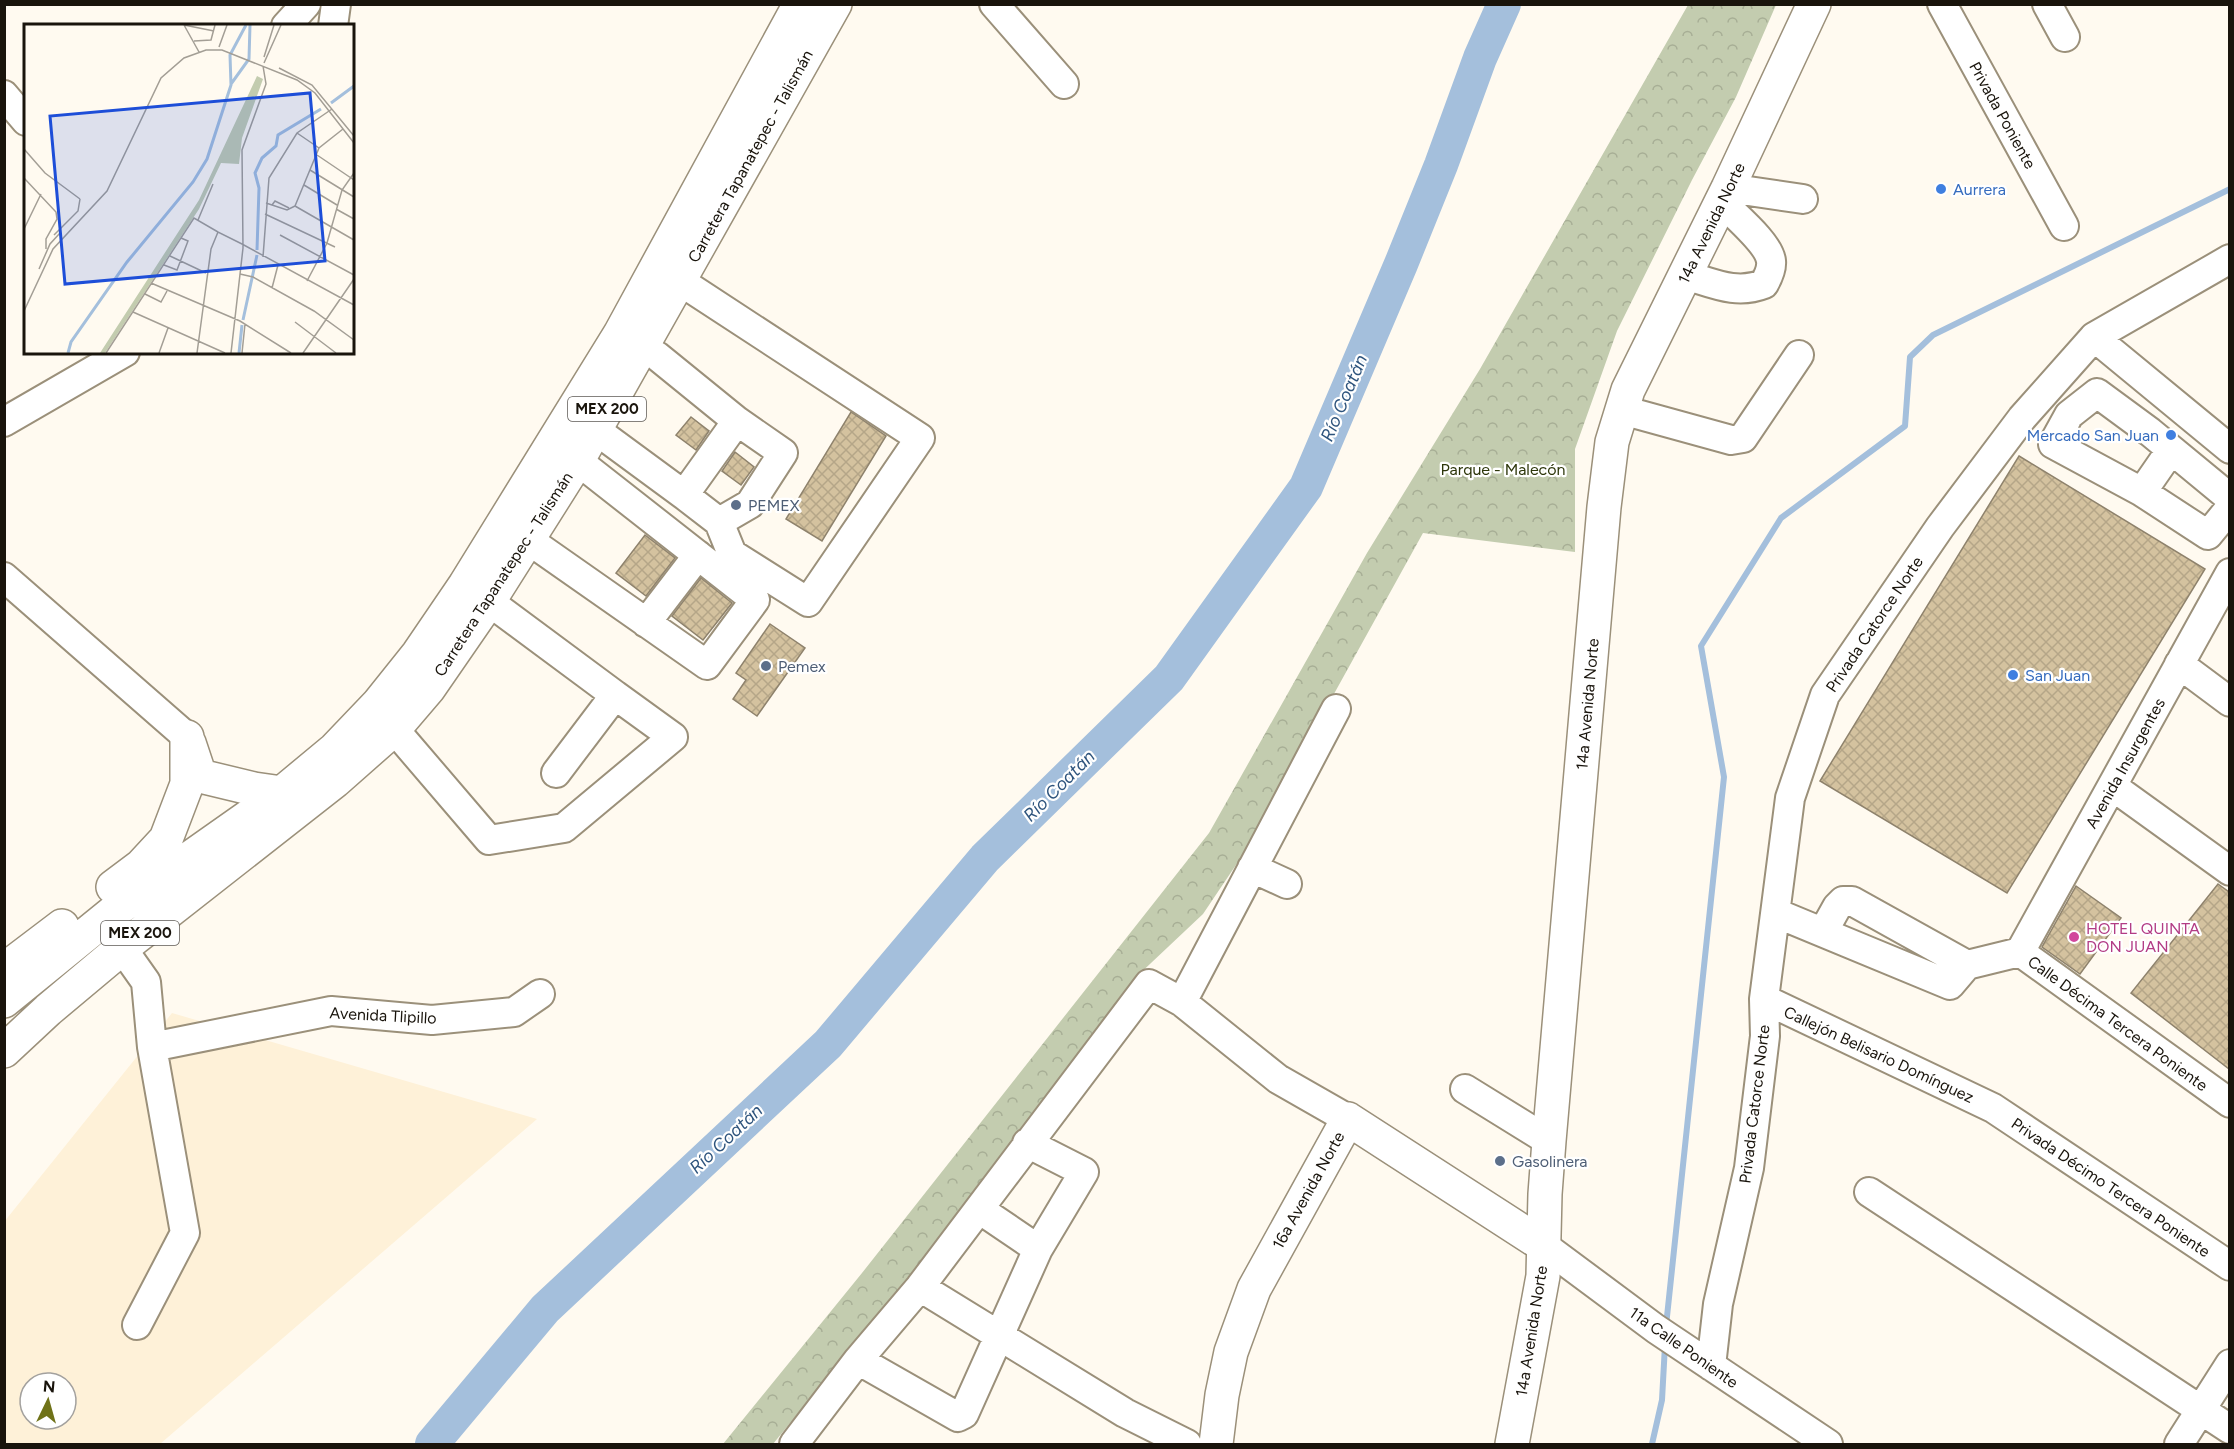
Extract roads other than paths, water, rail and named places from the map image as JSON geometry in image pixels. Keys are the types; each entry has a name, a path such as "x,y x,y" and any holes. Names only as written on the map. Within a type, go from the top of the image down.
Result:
{"main road":[{"name":"Carretera Tapanatepec - Talismán","path":"4,1051 48,1010 282,808 335,765 394,729 435,680 477,593 566,451 668,273 800,4"},
{"name":"Carretera Tapanatepec - Talismán","path":"668,273 835,4"},
{"name":"14a Avenida Norte","path":"1512,1444 1543,1276 1549,1141 1604,507 1612,442 1629,390 1725,195 1814,4"},
{"name":"Carretera Tapanatepec - Talismán","path":"335,765 378,704 418,654 477,593"},
{"path":"187,737 200,776 227,784 282,808"},
{"path":"4,970 141,866 166,839 187,784 187,737"},
{"name":"Carretera Tapanatepec - Talismán","path":"4,1001 116,910 282,808"},
{"name":"16a Avenida Norte","path":"1216,1444 1222,1395 1231,1352 1254,1289 1348,1119 1543,1245"},
{"path":"1495,1212 1545,1194"}],"street":[{"path":"287,24 306,4"},
{"path":"333,24 336,4"},
{"path":"994,4 1064,84"},
{"name":"Privada Poniente","path":"1942,4 2064,226"},
{"path":"2047,4 2065,37"},
{"path":"4,95 24,119"},
{"path":"1725,195 1803,199"},
{"path":"1685,275 1729,288 1750,289 1764,284 1771,270 1771,260 1765,247 1725,195"},
{"name":"Privada Catorce Norte","path":"1711,1366 1718,1304 1749,1168 1765,1036 1764,999 1790,798 1825,694 1940,527 2035,404 2094,337 2229,259"},
{"path":"583,421 718,522 732,554 808,602 920,438 668,273"},
{"path":"2094,337 2229,449"},
{"path":"631,341 657,356 737,421 783,453 750,504 718,522"},
{"path":"4,422 121,354"},
{"path":"1622,410 1731,440 1743,438 1799,355"},
{"path":"2229,498 2150,432 2097,393 2069,415 2053,444 2142,492 2208,535 2229,508"},
{"path":"2035,404 2069,415"},
{"path":"684,495 737,421"},
{"path":"2142,492 2171,450"},
{"path":"516,531 707,665 755,600 566,451"},
{"path":"2206,481 2229,457"},
{"path":"646,623 698,555"},
{"name":"Avenida Insurgentes","path":"2020,952 2229,573"},
{"path":"4,577 187,737"},
{"path":"394,729 489,840 564,828 673,737 477,593"},
{"path":"2180,664 2229,702"},
{"path":"556,773 615,695"},
{"path":"1182,1002 1336,709"},
{"path":"2112,786 2229,871"},
{"path":"1252,868 1287,884"},
{"path":"1823,932 1837,907 1843,901 1852,901 1968,965"},
{"name":"Calle Décima Tercera Poniente","path":"1776,913 1950,985 1968,965 2020,952 2229,1103"},
{"path":"122,948 146,982 152,1047 185,1233 137,1325"},
{"path":"799,1443 858,1360 920,1287 1149,984 1182,1002 1278,1079 1348,1119"},
{"name":"Avenida Tlipillo","path":"152,1047 331,1011 432,1020 514,1012 540,994"},
{"name":"Callejón Belisario Domínguez","path":"1764,999 1994,1108"},
{"path":"1465,1089 1549,1141"},
{"name":"Privada Décimo Tercera Poniente","path":"1994,1108 2229,1266"},
{"path":"858,1360 958,1417 964,1414 1038,1249 1084,1172 1028,1143"},
{"path":"1869,1192 2229,1429"},
{"path":"979,1209 1038,1249"},
{"name":"11a Calle Poniente","path":"1543,1245 1683,1348 1828,1444"},
{"path":"920,1287 997,1337 1125,1413 1187,1444"},
{"path":"2179,1444 2202,1411 2229,1364"}],"waterway":[{"name":"Río Coatán","path":"432,1444 545,1309 828,1044 985,858 1169,678 1306,487 1401,264 1441,165 1480,58 1504,4"},
{"path":"1666,1326 1724,777 1701,646 1781,518 1905,426 1910,357 1933,335 2230,189"},
{"path":"1652,1444 1662,1400 1665,1345"}],"place":[{"name":"Aurrera","path":"1941,189"},
{"name":"Mercado San Juan","path":"2171,435"},
{"name":"PEMEX","path":"736,505"},
{"name":"Pemex","path":"766,666"},
{"name":"San Juan","path":"2013,675"},
{"name":"HOTEL QUINTA DON JUAN","path":"2074,937"},
{"name":"Gasolinera","path":"1500,1161"}],"park label":[{"name":"Parque - Malecón","path":"1503,469"}]}
